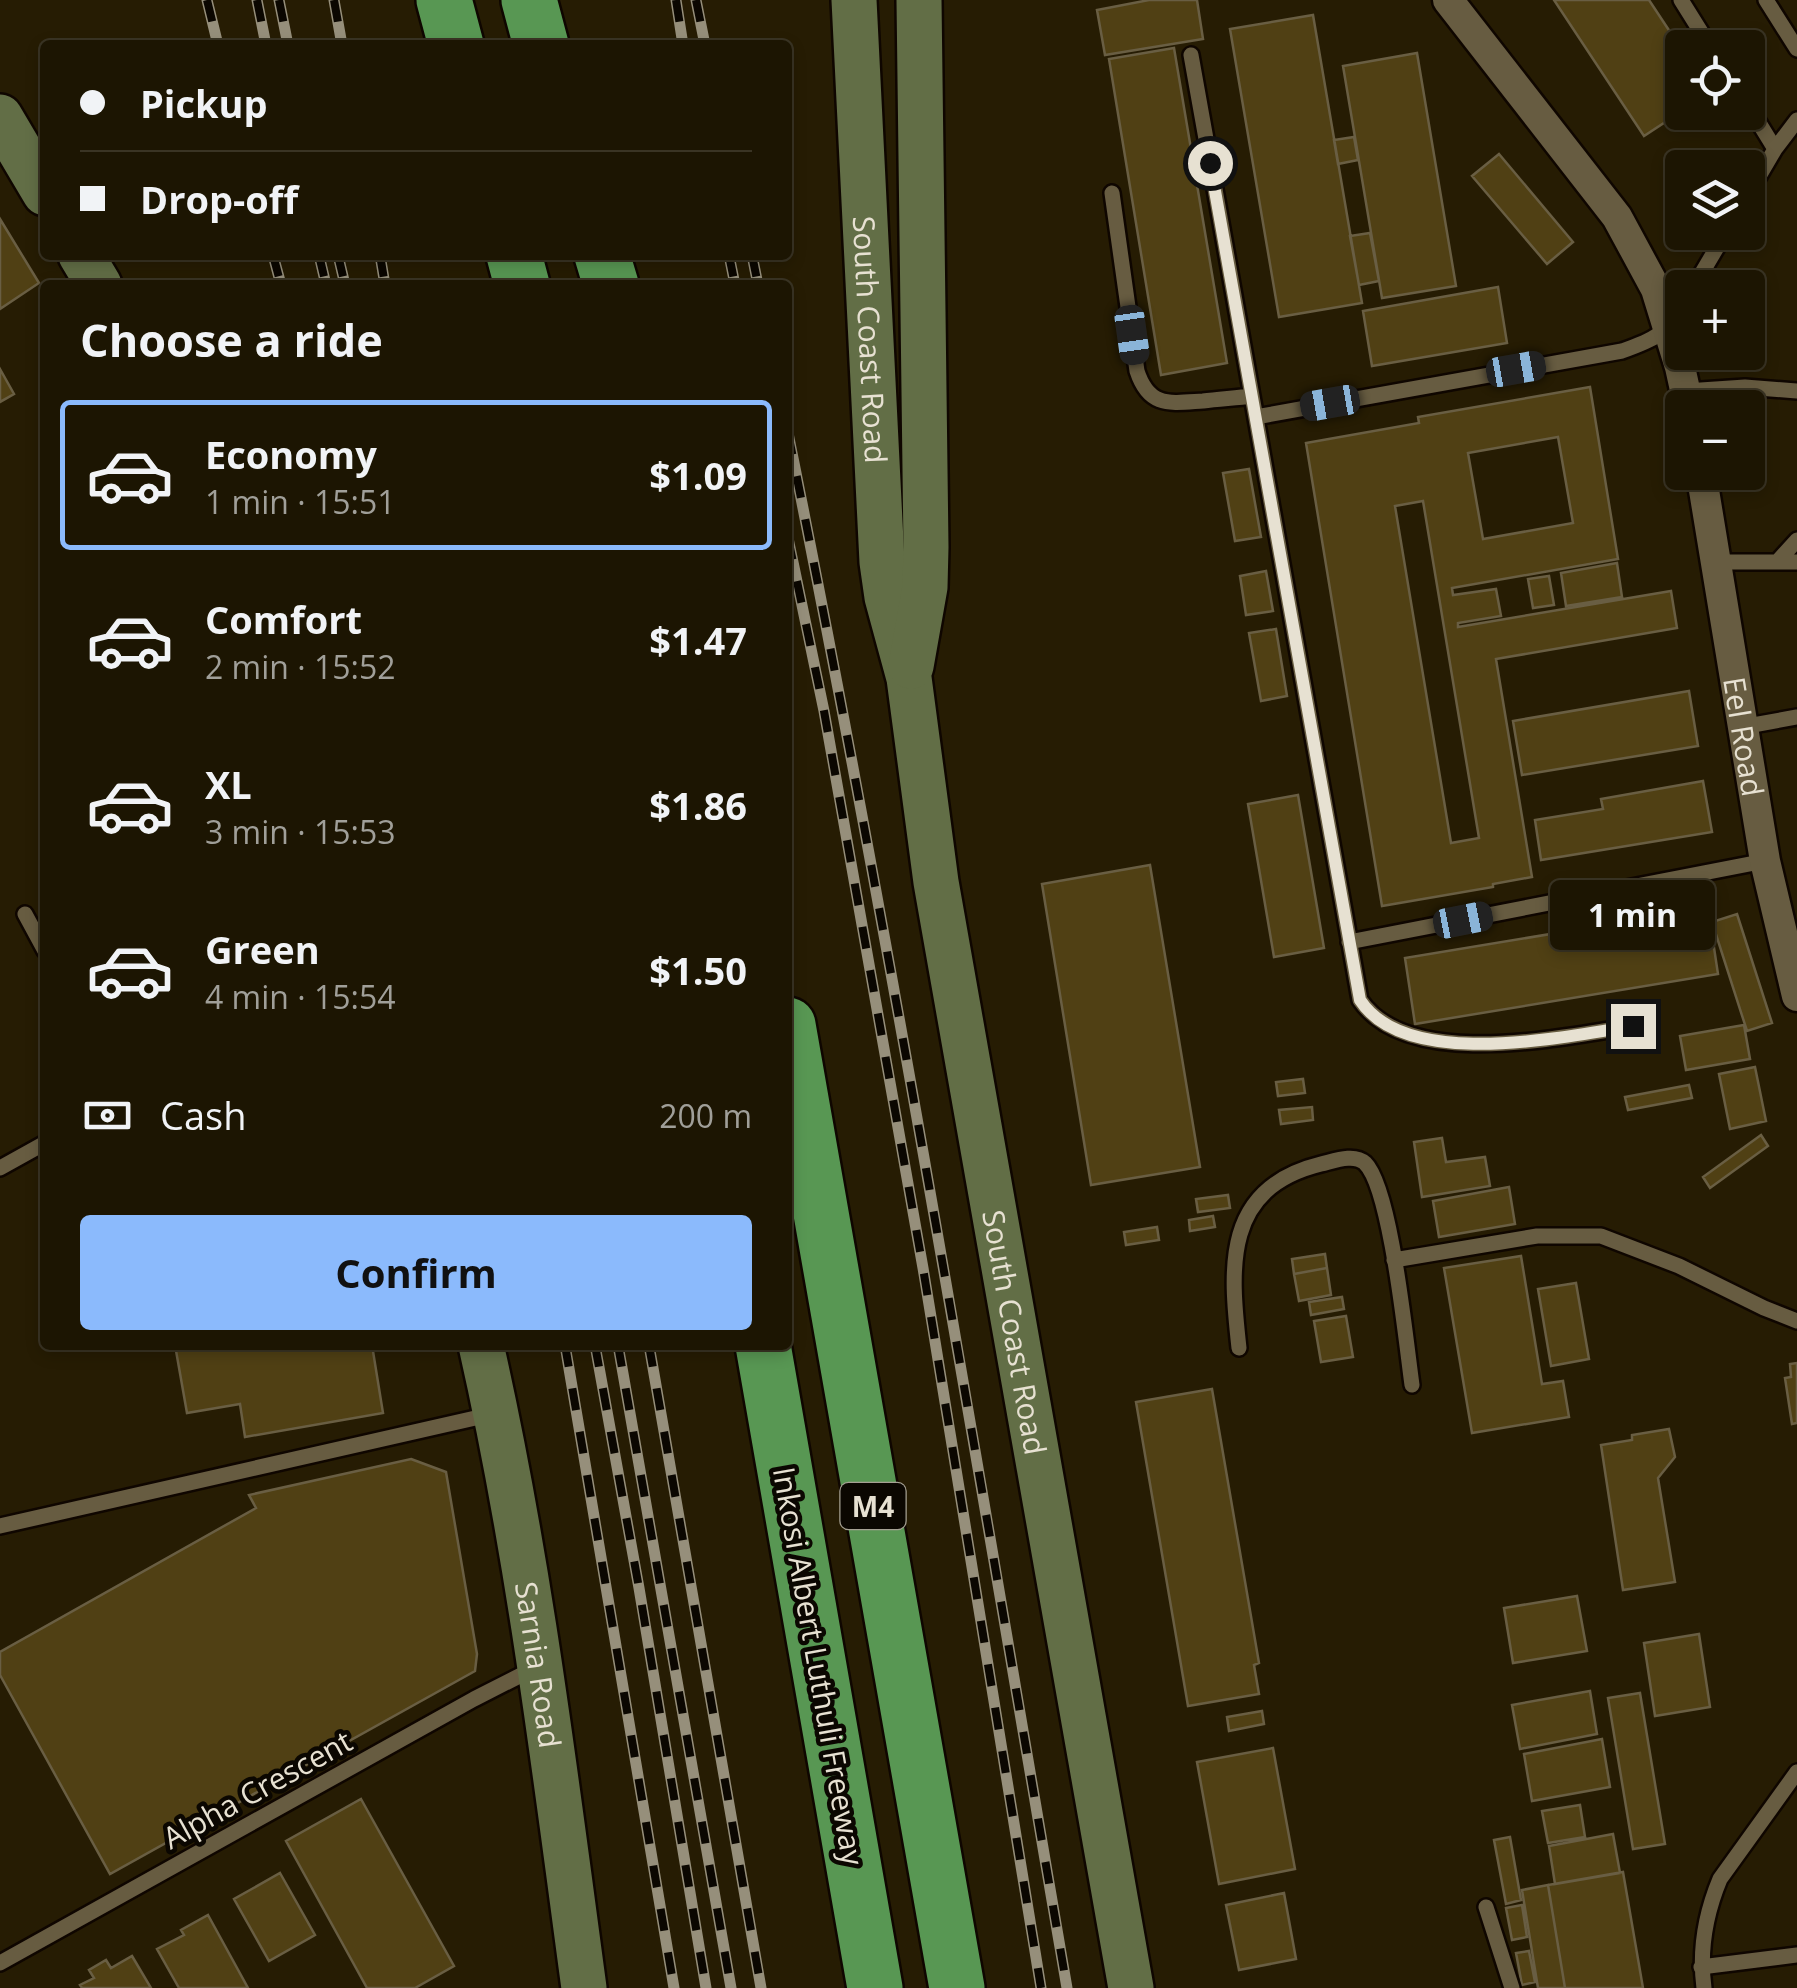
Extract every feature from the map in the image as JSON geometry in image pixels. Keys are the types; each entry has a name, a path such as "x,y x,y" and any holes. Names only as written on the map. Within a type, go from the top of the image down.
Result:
{"highway":[{"path":"444,0 455,40"},
{"path":"529,0 541,40"},
{"name":"M4","path":"792,1048 957,1988"},
{"name":"Inkosi Albert Luthuli Freeway","path":"763,1350 875,1988"}],"street":[{"name":"South Coast Road","path":"854,0 882,562 887,597 909,678 939,901 1131,1988"},
{"name":"South Coast Road","path":"909,678 925,588 926,548 918,0"},
{"path":"1448,0 1617,217 1665,302"},
{"path":"0,116 40,184"},
{"name":"Eel Road","path":"1704,490 1765,861 1797,996"},
{"name":"Sarnia Road","path":"481,1350 541,1665 584,1988"}],"lane":[{"path":"1681,0 1700,30"},
{"path":"1766,0 1797,49"},
{"path":"1192,55 1357,993 1368,1012 1394,1028 1431,1042 1500,1043 1633,1026"},
{"path":"1765,166 1797,120"},
{"path":"1764,130 1775,148"},
{"path":"1112,192 1138,371 1144,388 1157,400 1171,403 1252,396"},
{"path":"1256,416 1622,351 1654,338 1665,326"},
{"path":"1731,390 1745,387 1797,391"},
{"path":"1777,562 1797,540"},
{"path":"1714,562 1797,562"},
{"path":"1742,726 1797,717"},
{"path":"1350,942 1765,861"},
{"path":"25,914 40,942"},
{"path":"0,1168 40,1146"},
{"path":"1240,1348 1233,1292 1240,1229 1258,1200 1274,1184 1292,1173 1355,1158 1362,1160 1378,1186 1394,1260 1412,1385"},
{"path":"1394,1260 1537,1236 1601,1236 1679,1266 1797,1321"},
{"path":"0,1526 496,1414"},
{"name":"Alpha Crescent","path":"0,1963 541,1665"},
{"path":"1704,1988 1701,1967 1705,1928 1720,1879 1797,1772"},
{"path":"1486,1907 1512,1988"},
{"path":"1701,1967 1797,1956"}],"building":[{"path":"1149,0 1197,0 1203,39 1105,55 1097,10"},
{"path":"1554,0 1649,0 1669,30 1665,30 1665,122 1644,136"},
{"path":"1313,15 1362,303 1279,317 1230,29"},
{"path":"1174,48 1227,363 1161,375 1109,59"},
{"path":"1417,53 1456,286 1382,298 1343,66"},
{"path":"1354,137 1358,160 1338,164 1334,140"},
{"path":"1499,154 1573,242 1547,264 1472,176"},
{"path":"0,219 39,283 0,309"},
{"path":"1370,233 1379,281 1359,285 1350,236"},
{"path":"1498,287 1507,343 1372,366 1363,311"},
{"path":"0,369 14,394 0,402"},
{"path":"1590,387 1618,559 1452,588 1453,595 1496,589 1501,616 1458,623 1458,627 1671,591 1677,628 1496,659 1532,877 1382,906 1306,443 1419,423 1418,417","holes":["1558,437 1573,523 1483,539 1468,453","1423,501 1479,838 1451,843 1395,506"]},
{"path":"1249,469 1261,537 1235,541 1223,473"},
{"path":"1617,563 1622,597 1566,606 1561,573"},
{"path":"1266,571 1273,611 1246,615 1240,576"},
{"path":"1549,576 1554,605 1533,608 1528,579"},
{"path":"1276,629 1287,696 1261,701 1249,633"},
{"path":"1689,691 1698,746 1522,775 1513,721"},
{"path":"1703,781 1712,832 1541,860 1535,820 1603,809 1601,799"},
{"path":"1298,795 1324,948 1274,957 1248,804"},
{"path":"1150,865 1200,1167 1091,1185 1042,884"},
{"path":"1708,908 1718,974 1415,1024 1405,958"},
{"path":"1737,914 1772,1023 1747,1031 1712,922"},
{"path":"1744,1025 1750,1059 1686,1070 1680,1036"},
{"path":"1755,1067 1766,1121 1730,1129 1719,1074"},
{"path":"1303,1079 1305,1093 1278,1096 1276,1082"},
{"path":"1689,1085 1692,1098 1628,1110 1625,1097"},
{"path":"1312,1107 1313,1120 1281,1124 1279,1110"},
{"path":"1761,1135 1768,1146 1710,1188 1703,1177"},
{"path":"1442,1138 1446,1162 1485,1157 1490,1186 1422,1197 1414,1142"},
{"path":"1509,1187 1515,1224 1439,1237 1433,1201"},
{"path":"1228,1195 1230,1208 1198,1212 1196,1199"},
{"path":"1213,1216 1215,1227 1190,1231 1189,1220"},
{"path":"1157,1227 1159,1240 1126,1245 1124,1232"},
{"path":"1325,1254 1327,1268 1294,1274 1292,1259"},
{"path":"1521,1256 1542,1384 1563,1381 1569,1417 1472,1433 1444,1268"},
{"path":"1327,1268 1331,1295 1299,1301 1294,1274"},
{"path":"1576,1283 1589,1359 1551,1366 1538,1289"},
{"path":"1342,1297 1344,1309 1311,1315 1309,1302"},
{"path":"1346,1316 1353,1357 1321,1362 1314,1321"},
{"path":"176,1350 373,1350 383,1413 245,1437 240,1404 187,1413"},
{"path":"1797,1363 1797,1423 1792,1424 1785,1378 1791,1377 1790,1364"},
{"path":"1212,1389 1259,1663 1254,1665 1259,1694 1188,1706 1136,1402"},
{"path":"1669,1429 1675,1457 1658,1478 1675,1582 1623,1590 1601,1445"},
{"path":"411,1459 446,1472 477,1654 475,1671 110,1874 0,1675 0,1652 256,1508 249,1495"},
{"path":"1577,1596 1587,1651 1513,1663 1504,1608"},
{"path":"1699,1634 1710,1707 1655,1716 1644,1643"},
{"path":"1590,1691 1597,1734 1520,1749 1512,1705"},
{"path":"1640,1693 1665,1844 1633,1849 1608,1698"},
{"path":"1262,1711 1264,1724 1229,1731 1227,1717"},
{"path":"1602,1739 1610,1787 1532,1801 1524,1754"},
{"path":"1273,1748 1295,1869 1219,1884 1197,1762"},
{"path":"361,1799 454,1966 415,1988 367,1988 286,1841"},
{"path":"1580,1805 1585,1837 1548,1843 1542,1811"},
{"path":"1613,1834 1620,1873 1555,1884 1549,1846"},
{"path":"1510,1837 1521,1900 1506,1904 1494,1840"},
{"path":"1623,1872 1643,1988 1565,1988 1548,1885"},
{"path":"280,1873 315,1935 269,1961 234,1899"},
{"path":"1548,1885 1565,1988 1538,1988 1522,1890"},
{"path":"1284,1893 1296,1959 1239,1970 1226,1905"},
{"path":"1522,1905 1527,1937 1512,1940 1506,1908"},
{"path":"208,1915 248,1988 179,1988 157,1949 184,1935 181,1930"},
{"path":"1529,1951 1535,1982 1522,1985 1516,1953"},
{"path":"132,1956 151,1988 80,1985 94,1978 89,1970 106,1960 111,1968"}],"railway":[{"path":"207,0 217,40"},
{"path":"257,0 265,40"},
{"path":"279,0 287,40"},
{"path":"334,0 341,40"},
{"path":"676,0 682,40"},
{"path":"696,0 704,40"},
{"path":"274,260 280,280"},
{"path":"320,260 325,280"},
{"path":"339,260 344,280"},
{"path":"381,260 384,280"},
{"path":"730,260 734,280"},
{"path":"753,260 757,280"},
{"path":"792,453 899,1015 1067,1988"},
{"path":"792,557 824,711 923,1268 1041,1988"},
{"path":"566,1350 674,1988"},
{"path":"596,1350 706,1988"},
{"path":"619,1350 731,1988"},
{"path":"650,1350 761,1988"}],"route":[{"path":"1210,163 1360,1000 1368,1012 1394,1028 1431,1042 1500,1043 1633,1026"}]}
